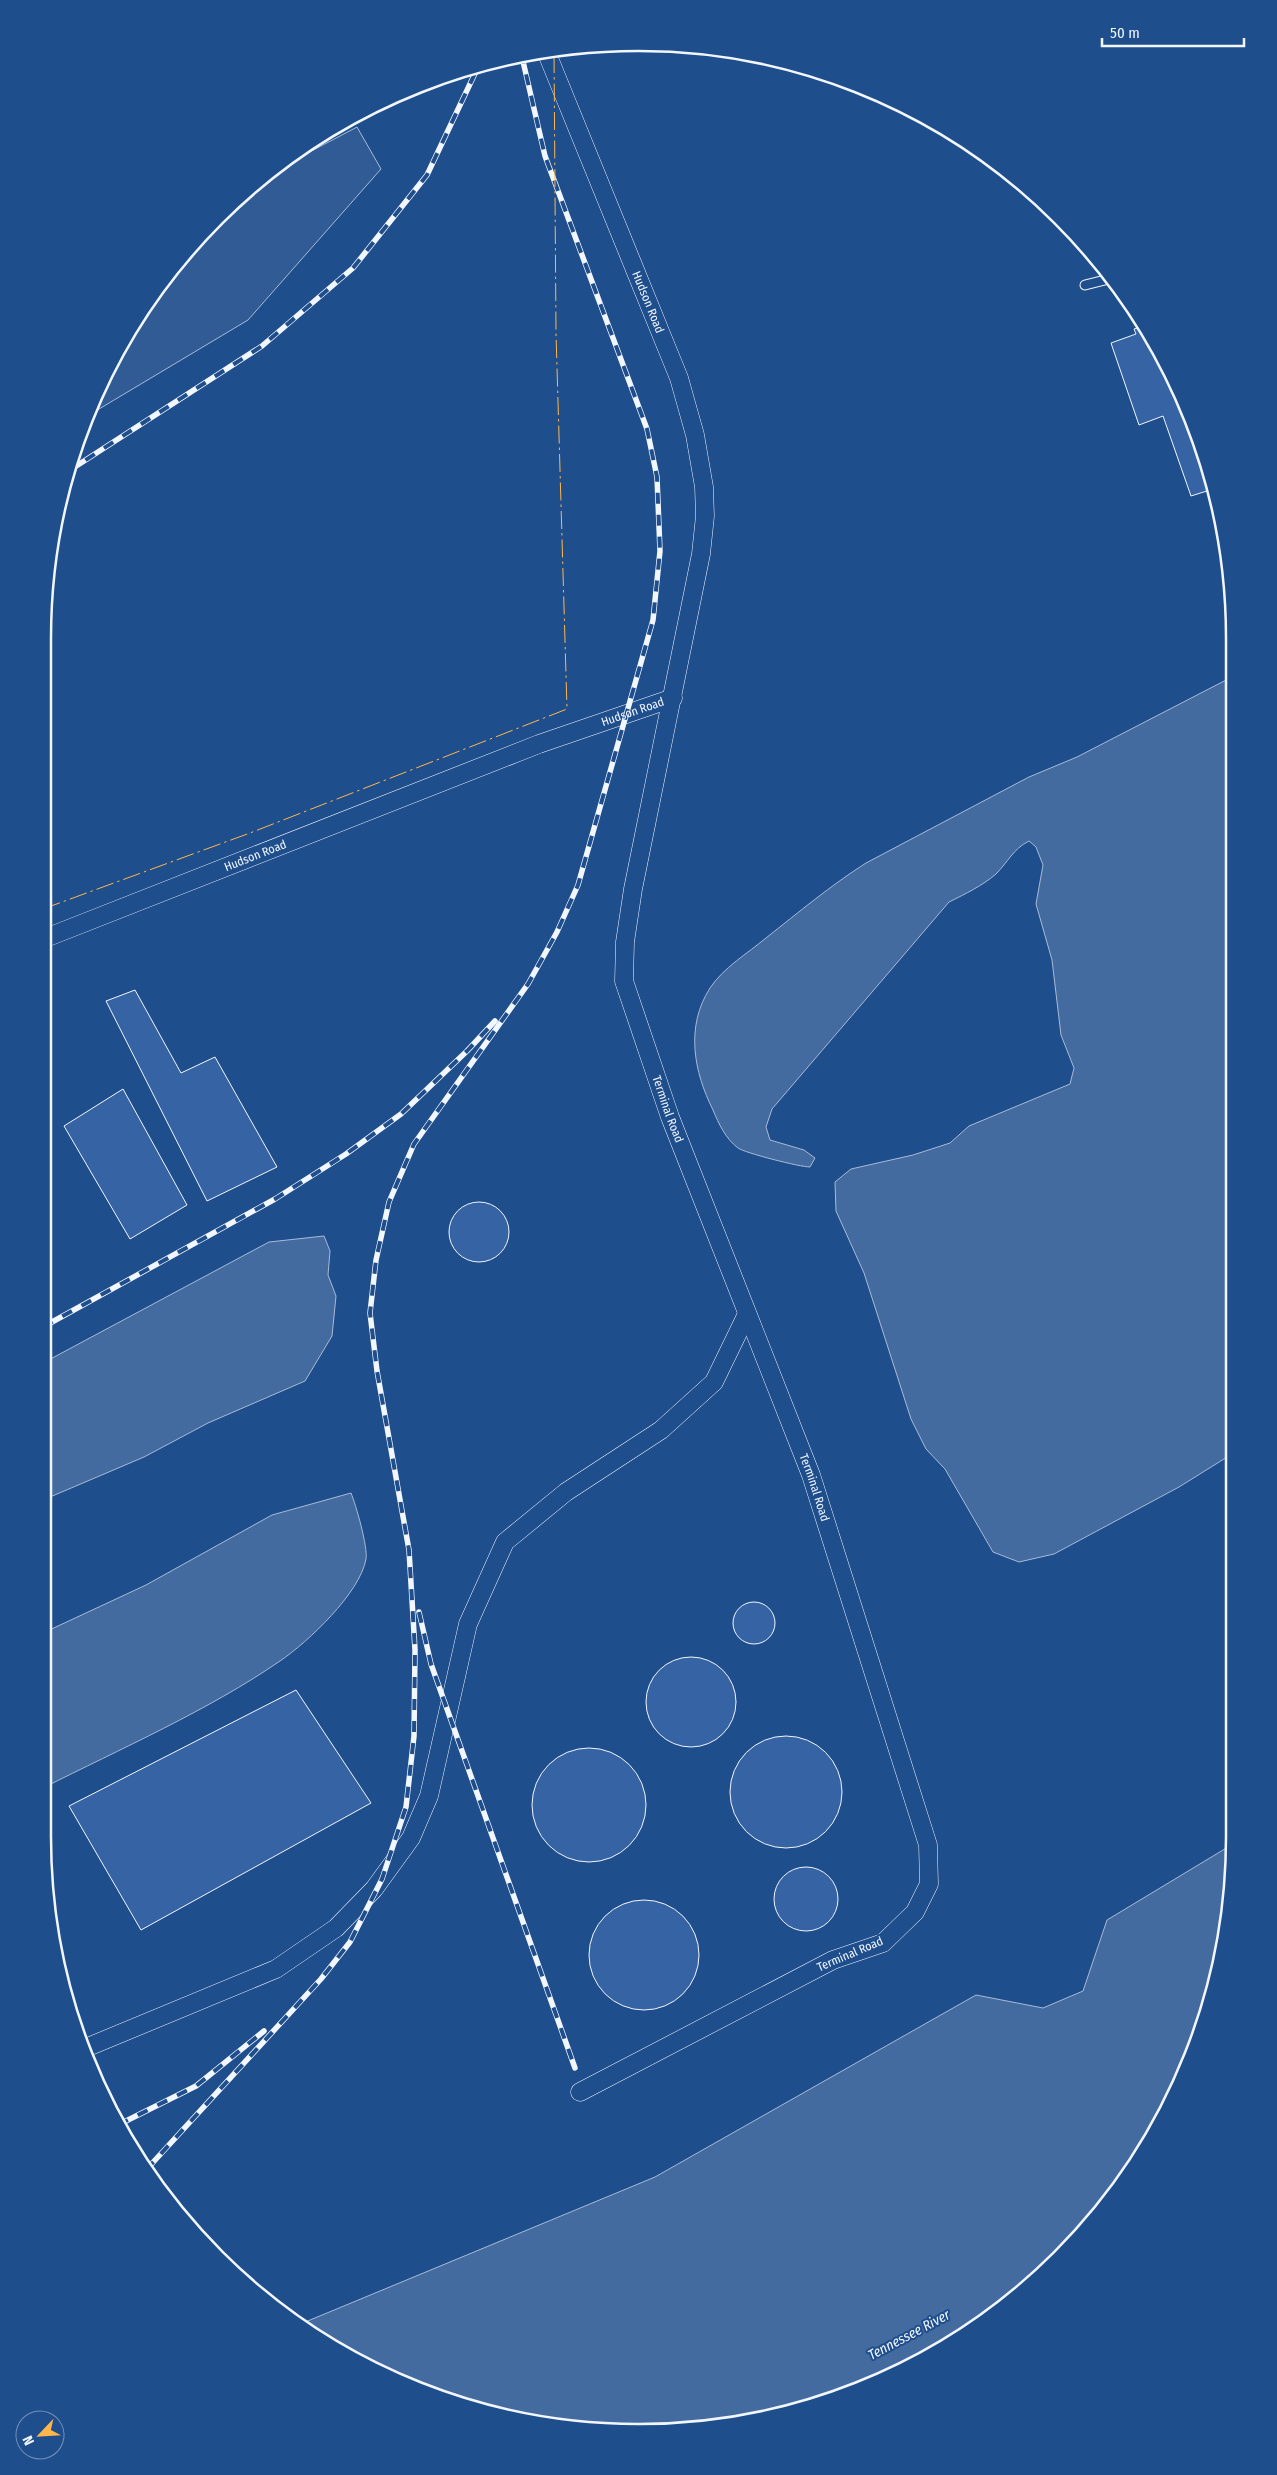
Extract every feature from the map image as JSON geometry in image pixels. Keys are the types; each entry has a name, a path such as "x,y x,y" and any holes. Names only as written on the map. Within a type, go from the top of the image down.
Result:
{"street":[{"name":"Hudson Road","path":"51,936 539,744 673,698 701,554 705,516 704,487 696,444 679,378 549,58"},
{"name":"Terminal Road","path":"580,2092 833,1960 883,1943 915,1912 929,1884 928,1844 820,1504 670,1117 624,980 625,942 633,889 673,698"},
{"path":"90,2046 276,1968 336,1928 374,1889 411,1838 429,1796 468,1624 505,1542 566,1492 660,1430 714,1382 747,1314"}],"lane":[{"path":"1085,285 1104,280"}],"shaded area":[{"path":"357,127 381,169 248,320 98,410 130,345 150,312 197,251 251,197 308,153"}],"water":[{"path":"1226,680 1226,1458 1179,1487 1054,1554 1019,1562 993,1552 945,1469 926,1449 911,1419 864,1273 836,1211 835,1182 851,1169 913,1155 950,1143 969,1126 1070,1084 1074,1068 1061,1035 1052,960 1036,904 1043,865 1036,847 1029,841 1023,844 991,878 949,902 772,1109 766,1127 770,1140 804,1150 815,1158 810,1167 773,1159 743,1150 733,1144 726,1135 706,1095 697,1065 695,1034 697,1018 702,1003 715,981 729,967 815,899 866,863 1029,777 1077,757"},
{"path":"324,1236 330,1251 328,1275 336,1296 332,1336 305,1381 208,1423 144,1457 51,1497 51,1359 269,1242"},
{"path":"351,1493 363,1536 366,1559 362,1572 344,1601 304,1642 253,1679 164,1728 51,1784 51,1629 146,1585 272,1515"},
{"name":"Tennessee River","path":"1225,1849 1221,1913 1206,1988 1195,2025 1165,2096 1127,2163 1080,2224 1026,2278 965,2325 898,2363 827,2393 753,2412 715,2419 677,2422 638,2424 600,2422 562,2419 524,2412 450,2393 379,2363 307,2321 655,2177 976,1995 1043,2008 1083,1991 1107,1920"}],"building":[{"path":"1137,328 1147,345 1181,414 1195,450 1207,491 1191,496 1163,416 1139,425 1111,343 1136,334 1134,329"},
{"path":"135,990 181,1073 215,1057 277,1167 207,1201 106,1001"},
{"path":"123,1089 187,1205 130,1239 64,1126"},
{"path":"473,1202 485,1202 501,1210 507,1220 509,1232 507,1244 501,1254 485,1262 473,1262 457,1254 449,1238 449,1226 457,1210"},
{"path":"754,1602 769,1608 775,1623 769,1638 754,1644 739,1638 733,1623 739,1608"},
{"path":"691,1657 708,1660 723,1670 733,1685 736,1702 733,1719 723,1734 708,1744 691,1747 674,1744 659,1734 649,1719 646,1702 649,1685 659,1670 674,1660"},
{"path":"296,1690 371,1803 141,1930 69,1806"},
{"path":"786,1736 808,1740 826,1752 838,1770 842,1792 838,1814 826,1832 808,1844 786,1848 764,1844 746,1832 734,1814 730,1792 734,1770 746,1752 764,1740"},
{"path":"589,1748 611,1753 629,1765 641,1783 646,1805 641,1827 629,1845 611,1857 589,1862 567,1857 549,1845 537,1827 532,1805 537,1783 549,1765 567,1753"},
{"path":"800,1867 812,1867 829,1876 836,1887 838,1899 836,1911 829,1922 812,1931 800,1931 788,1926 779,1917 774,1905 774,1893 779,1881 788,1872"},
{"path":"644,1900 665,1904 683,1916 695,1934 699,1955 695,1976 683,1994 665,2006 644,2010 623,2006 605,1994 593,1976 589,1955 593,1934 605,1916 623,1904"}],"railway":[{"path":"151,2164 321,1979 350,1942 382,1879 406,1807 414,1736 415,1650 409,1550 377,1371 370,1313 376,1260 389,1202 414,1144 528,984 557,932 578,885 653,620 660,551 657,477 647,429 545,156 523,63"},
{"path":"77,465 262,346 353,268 427,175 474,75"},
{"path":"51,1323 275,1199 346,1154 401,1114 467,1051 495,1021"},
{"path":"419,1612 431,1664 575,2068"},
{"path":"125,2121 196,2086 264,2031"}],"power":[{"path":"51,906 250,833 567,709 556,333 554,57"}]}
